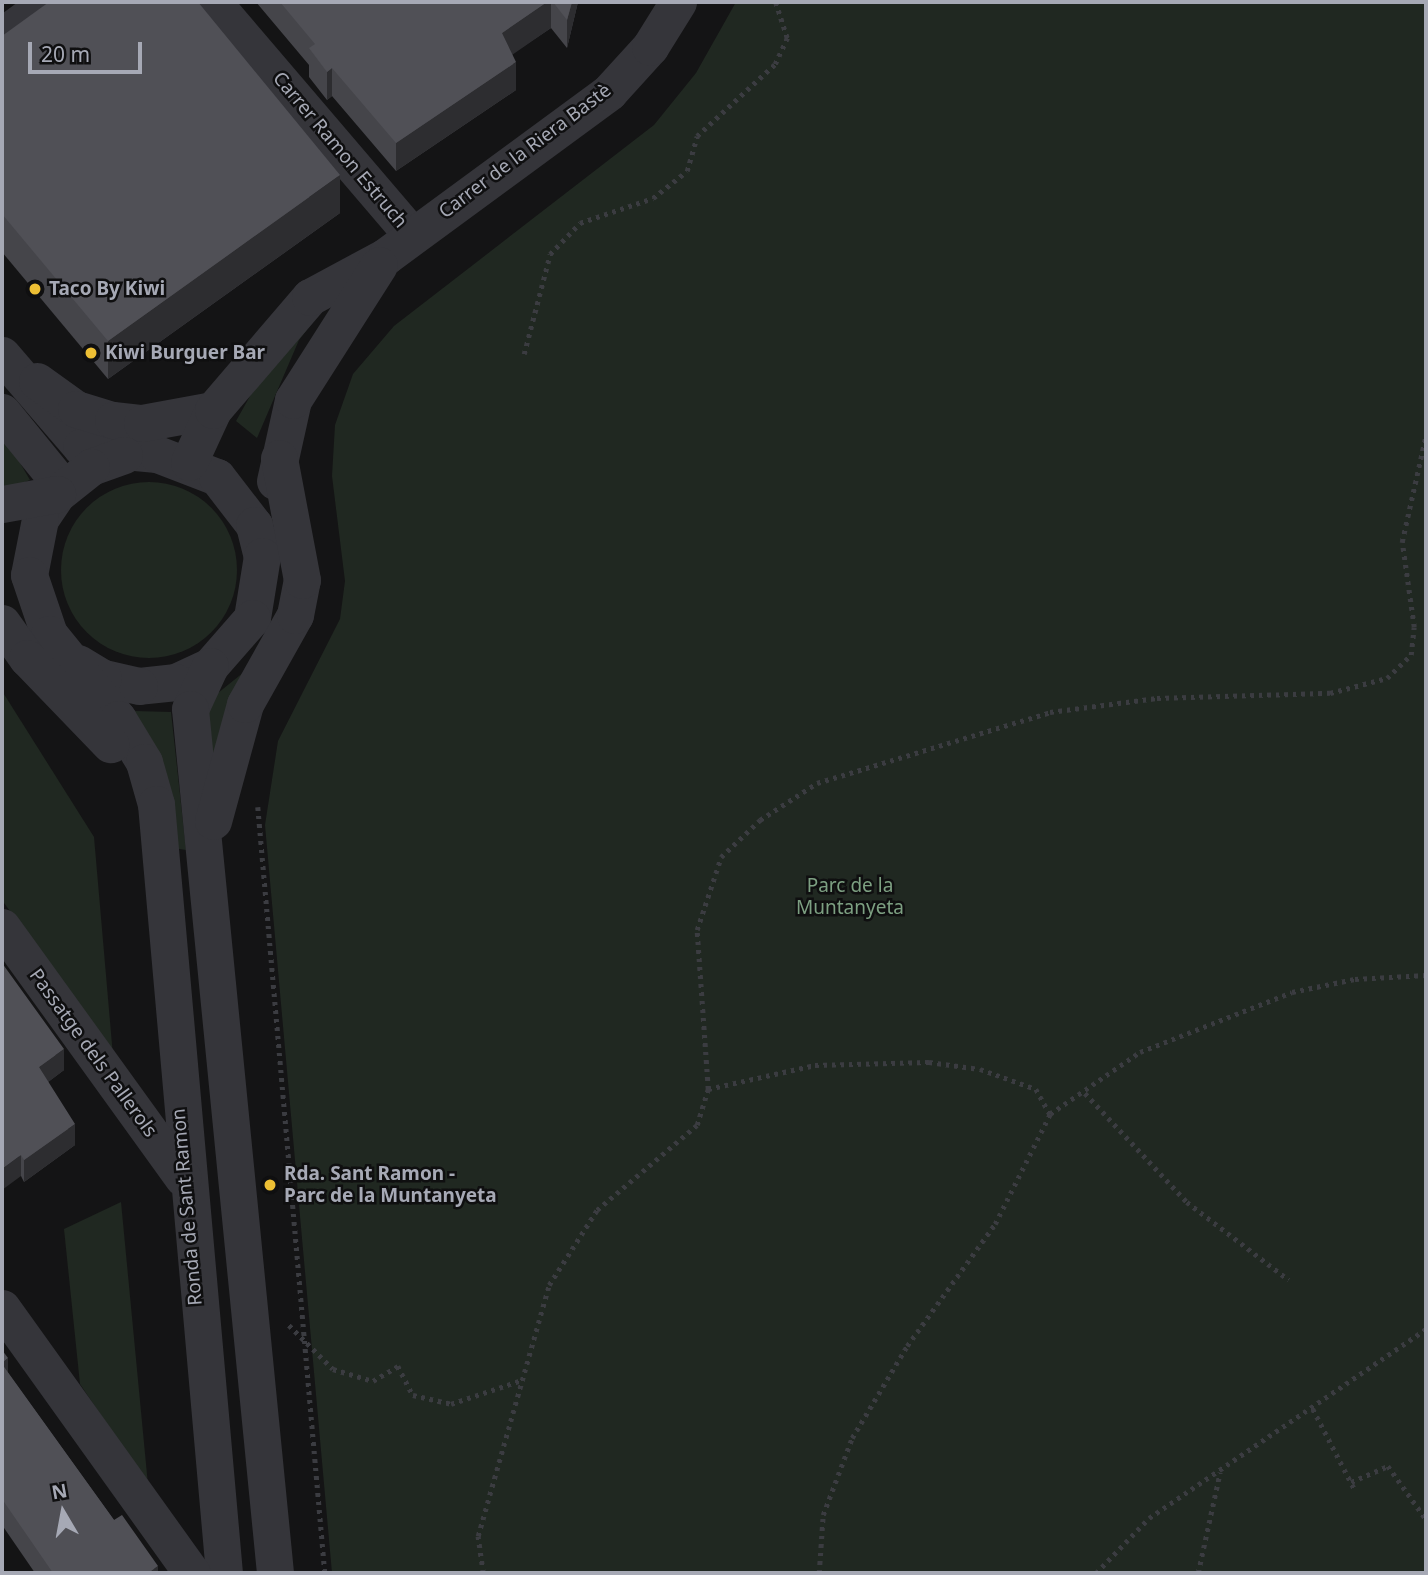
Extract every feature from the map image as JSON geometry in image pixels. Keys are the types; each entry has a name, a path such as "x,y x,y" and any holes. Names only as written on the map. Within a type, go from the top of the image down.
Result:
{"street":[{"path":"2,36 48,2"},
{"name":"Carrer Ramon Estruch","path":"213,2 399,245"},
{"name":"Carrer de la Riera Bastè","path":"189,462 214,410 310,297 399,245 609,92 650,47 678,2"},
{"name":"Carrer de la Riera Bastè","path":"262,556 279,458 293,400 312,361 399,245"},
{"path":"3,357 76,409 113,420 142,423 214,410"},
{"path":"3,357 65,435 81,447 189,462 239,499 262,556"},
{"path":"2,412 60,491"},
{"path":"34,604 31,547 60,491 91,467 124,455"},
{"name":"Ronda de Sant Ramon","path":"207,860 219,783 245,704 295,615 302,580 279,458"},
{"path":"2,504 60,491"},
{"name":"Ronda de Sant Ramon","path":"2,555 20,574 34,604 144,762 160,840 184,1180 224,1573"},
{"name":"Ronda de Sant Ramon","path":"262,556 252,618 211,666 190,709 207,860 275,1573"},
{"name":"Ronda de Sant Ramon","path":"2,623 27,659 117,752 160,840"},
{"name":"Ronda de Sant Ramon","path":"71,659 103,678 139,686 176,682 211,666"},
{"name":"Passatge dels Pallerols","path":"2,927 184,1180"},
{"path":"2,1308 192,1573"}],"path":[{"path":"524,354 550,254 580,223 653,198 687,171 697,136 775,64 787,38 775,2"},
{"path":"483,1573 478,1536 519,1381 549,1285 597,1210 697,1125 708,1089 697,930 721,856 760,820 817,783 1050,712 1157,698 1330,693 1387,678 1411,655 1402,542 1426,435"},
{"path":"261,825 325,1573"},
{"path":"819,1573 823,1515 852,1438 907,1346 995,1224 1050,1114 1085,1093 1140,1052 1292,992 1355,979 1426,975"},
{"path":"708,1089 816,1065 929,1062 980,1069 1036,1089 1050,1114"},
{"path":"1085,1093 1187,1202 1289,1280"},
{"path":"286,1322 333,1369 373,1381 398,1366 414,1395 451,1404 519,1381"},
{"path":"1096,1573 1149,1517 1313,1409 1426,1329"},
{"path":"1313,1409 1353,1485 1388,1466 1426,1519"},
{"path":"1198,1573 1220,1471"}],"green space":[{"name":"Parc de la Muntanyeta","path":"736,2 1426,2 1426,1573 332,1573 265,825 278,741 340,619 345,581 332,476 335,425 353,374 394,326 654,125 696,73"},
{"path":"323,309 299,340 257,438 236,421 267,366"},
{"path":"2,432 30,480 2,491"},
{"path":"149,482 166,483 183,489 211,508 230,536 236,553 236,587 230,604 211,632 183,651 166,657 149,658 132,657 115,651 87,632 68,604 62,587 61,570 62,553 68,536 87,508 115,489 132,483"},
{"path":"254,664 207,801 208,701"},
{"path":"2,691 94,837 113,1056 2,900"},
{"path":"134,711 171,712 186,850 173,848"},
{"path":"121,1202 148,1485 80,1384 64,1229"}],"building":[{"path":"49,2 198,2 340,175 108,341 2,214 2,36"},
{"path":"280,2 547,2 502,33 516,62 396,143 332,68 327,72 309,48 315,44"},
{"path":"553,2 572,2 567,20"},
{"path":"2,963 64,1049 39,1067 75,1124 24,1160 21,1155 2,1169"},
{"path":"2,1350 8,1358 2,1363"},
{"path":"2,1364 114,1520 122,1515 158,1566 148,1573 53,1573 2,1499"}],"place":[{"name":"Taco By Kiwi","path":"35,289"},
{"name":"Kiwi Burguer Bar","path":"91,353"},
{"name":"Rda. Sant Ramon - Parc de la Muntanyeta","path":"270,1185"}]}
